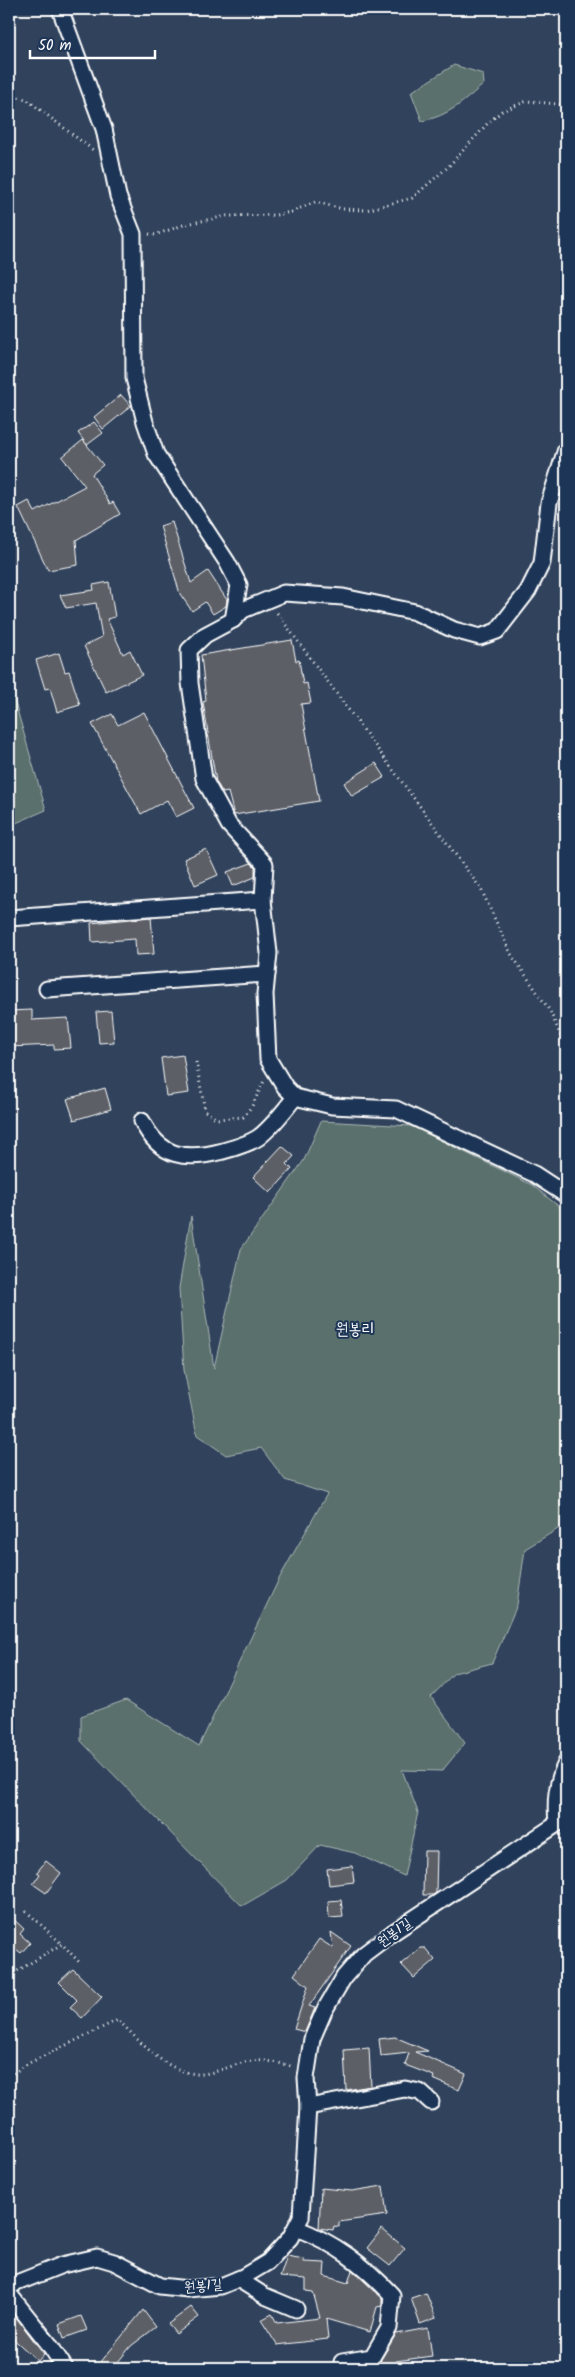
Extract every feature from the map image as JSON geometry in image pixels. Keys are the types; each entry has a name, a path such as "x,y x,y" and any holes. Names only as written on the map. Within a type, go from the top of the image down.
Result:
{"street":[{"path":"60,9 104,129 118,196 133,234 134,378 156,454 227,562 239,585 234,620"},
{"path":"566,449 549,503 542,563 528,591 497,631 480,637 454,630 415,612 343,597 284,593 243,610 234,620 205,635 189,650 190,683 204,779 229,824 265,864 263,900 269,953 265,994 268,1059 285,1087 295,1097 332,1106 396,1109 534,1174 566,1195"},
{"path":"9,918 263,900"},
{"path":"47,989 267,974"},
{"path":"142,1121 148,1135 162,1148 181,1156 202,1157 258,1138 295,1097"},
{"path":"561,1821 557,1789 558,1779 566,1763"},
{"name":"원봉1길","path":"9,2286 62,2265 97,2257 114,2262 160,2286 188,2288 221,2286 268,2262 290,2238 301,2217 308,2108 307,2070 312,2039 324,2011 344,1977 364,1954 427,1908 561,1821"},
{"path":"308,2108 406,2089 420,2092 431,2102"},
{"path":"296,2228 322,2238 368,2270 392,2295 389,2328 372,2357 342,2362"},
{"path":"238,2279 265,2296 296,2309"},
{"path":"9,2294 66,2368"}],"path":[{"path":"9,94 26,98 112,166"},
{"path":"133,234 155,235 186,224 228,216 276,215 291,212 315,202 343,209 366,210 412,198 448,167 488,123 502,111 527,101 566,105"},
{"path":"268,600 481,889 511,954 550,1011 566,1048"},
{"path":"196,1062 206,1111 217,1120 242,1117 252,1106 264,1086 268,1059"},
{"path":"26,1911 80,1963"},
{"path":"9,1976 62,1944"},
{"path":"9,2076 29,2062 118,2020 150,2052 172,2067 196,2074 217,2071 245,2062 270,2060 307,2070"}],"green space":[{"path":"454,65 483,74 484,84 448,112 422,121 411,92"},
{"path":"9,682 46,810 9,826"},
{"path":"321,1121 411,1126 532,1185 566,1212 566,1524 525,1549 517,1605 492,1663 454,1673 431,1697 465,1743 442,1771 402,1770 418,1812 404,1876 355,1853 320,1845 287,1880 242,1906 81,1741 81,1716 126,1700 199,1746 280,1577 327,1494 285,1480 261,1448 226,1455 197,1435 184,1370 179,1288 191,1216 214,1368 241,1249 304,1160"}],"building":[{"path":"121,395 131,406 103,429 94,417"},
{"path":"94,422 103,433 87,445 78,433"},
{"path":"83,440 103,465 92,474 110,504 113,502 120,514 76,540 78,565 48,570 18,507 29,501 35,512 85,486 62,457"},
{"path":"172,522 191,583 208,571 227,600 226,606 213,614 205,602 192,611 180,594 160,526"},
{"path":"109,582 115,617 107,619 123,654 130,650 142,675 106,692 84,646 102,637 96,603 66,608 60,595 94,590 93,585"},
{"path":"292,640 296,661 299,660 303,684 307,683 311,703 301,704 319,801 234,815 228,792 223,793 216,782 203,702 206,701 201,655"},
{"path":"59,653 65,672 69,671 80,705 57,712 50,688 45,689 36,660"},
{"path":"144,712 194,808 176,817 167,800 141,814 92,724 112,714 118,725"},
{"path":"376,763 385,777 352,796 344,783"},
{"path":"206,849 218,875 195,885 184,859"},
{"path":"251,863 255,867 255,877 233,886 227,872"},
{"path":"151,917 154,954 136,955 135,939 92,942 91,923"},
{"path":"32,1010 32,1020 68,1018 71,1048 54,1049 54,1045 9,1047 9,1011"},
{"path":"111,1011 114,1042 99,1043 96,1012"},
{"path":"183,1055 189,1093 166,1096 161,1058"},
{"path":"105,1088 111,1109 74,1120 67,1099"},
{"path":"282,1146 294,1156 287,1164 292,1169 270,1193 253,1177"},
{"path":"424,1851 437,1851 436,1893 433,1895 423,1895"},
{"path":"46,1861 61,1873 46,1893 33,1884 40,1874 37,1872"},
{"path":"352,1866 354,1882 329,1885 327,1869"},
{"path":"341,1900 343,1917 329,1918 328,1901"},
{"path":"9,1915 24,1929 20,1934 30,1943 21,1953 11,1945 9,1947"},
{"path":"331,1932 351,1946 309,2006 315,2008 305,2032 294,2029 308,1986 294,1975 319,1939 333,1948"},
{"path":"420,1948 425,1948 435,1960 414,1978 401,1964"},
{"path":"73,1969 102,1997 82,2018 70,2007 77,2000 59,1982"},
{"path":"395,2037 428,2051 415,2052 466,2074 459,2090 433,2079 434,2076 405,2065 409,2053 381,2056 379,2039"},
{"path":"369,2048 371,2086 346,2090 344,2050"},
{"path":"383,2186 387,2215 339,2222 339,2227 334,2226 333,2230 319,2228 321,2188 352,2191"},
{"path":"382,2229 405,2248 390,2266 367,2248"},
{"path":"287,2256 304,2259 304,2262 325,2263 324,2276 348,2283 352,2270 382,2298 382,2306 377,2307 370,2332 326,2319 328,2339 277,2345 261,2320 272,2314 277,2323 320,2318 313,2292 306,2291 306,2279 280,2277"},
{"path":"426,2293 436,2318 420,2324 411,2298"},
{"path":"191,2307 199,2317 176,2334 168,2324"},
{"path":"143,2310 156,2327 131,2346 113,2368 96,2368"},
{"path":"9,2312 19,2321 44,2354 38,2361 9,2335"},
{"path":"81,2316 87,2330 64,2338 59,2324"},
{"path":"428,2328 432,2356 396,2361 396,2366 381,2367 380,2361 396,2334"}],"district":[{"name":"원봉리","path":"355,1328"}]}
